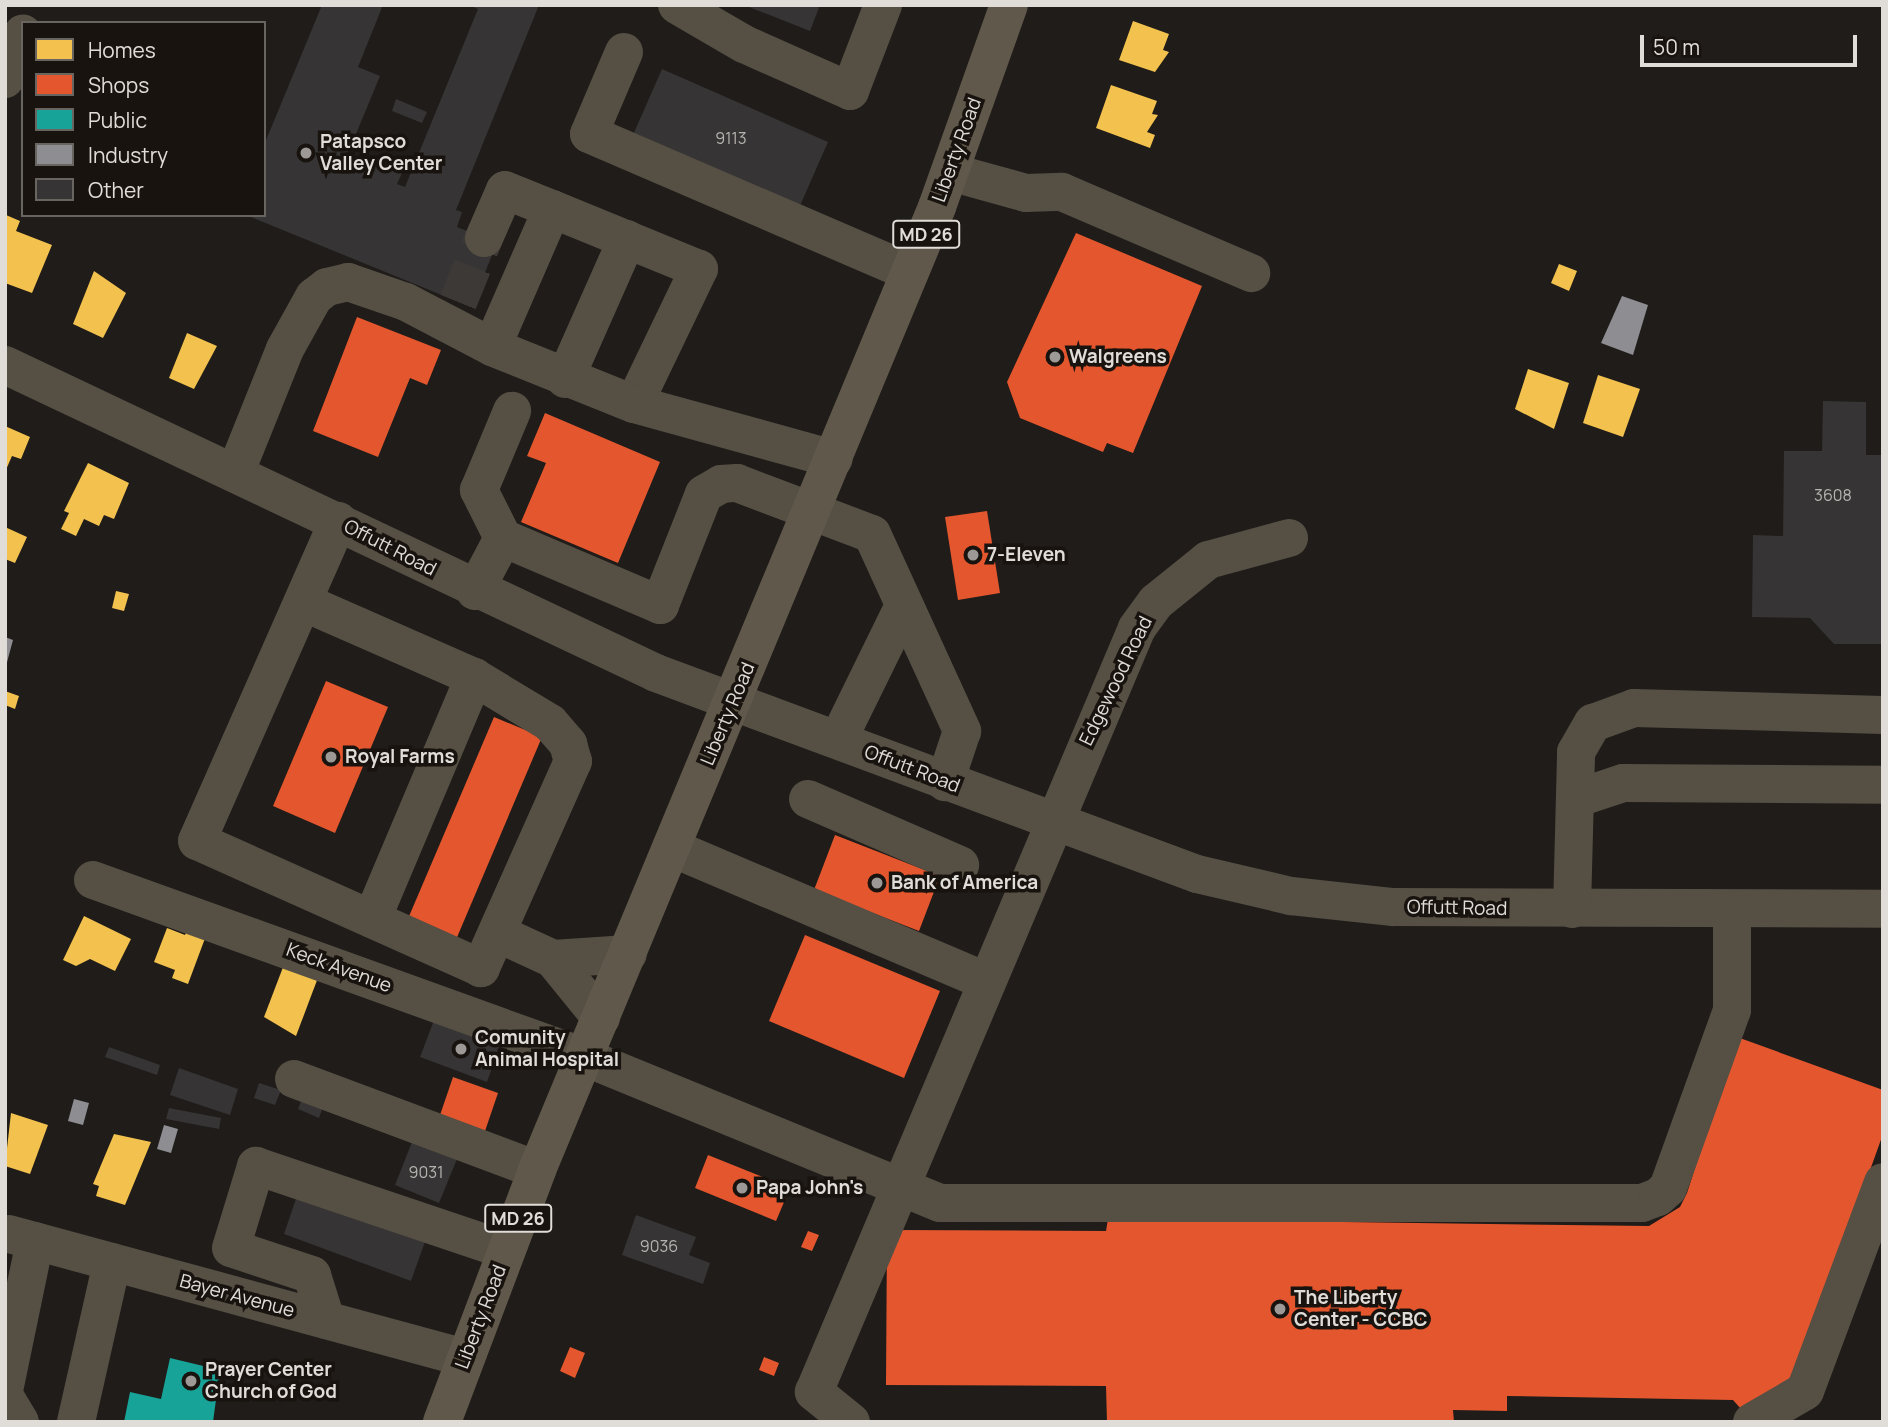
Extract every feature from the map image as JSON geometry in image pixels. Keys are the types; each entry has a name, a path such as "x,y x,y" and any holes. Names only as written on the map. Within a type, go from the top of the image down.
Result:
{"main road":[{"name":"Liberty Road","path":"442,1422 537,1170 910,272 950,172 1009,5"}],"street":[{"path":"677,5 744,44 850,90 883,5"},
{"path":"5,79 21,38"},
{"path":"624,52 589,134 910,272"},
{"path":"950,172 1026,193 1062,192 1251,273"},
{"path":"484,238 505,190 699,269 634,404"},
{"path":"492,347 552,209"},
{"path":"565,379 627,239"},
{"path":"236,471 285,349 314,297 327,287 348,282 453,313 492,347 565,379 634,404 834,459"},
{"name":"Offutt Road","path":"5,365 236,471 475,591 733,701 1050,822 1197,874 1291,896 1393,907 1883,909"},
{"path":"512,411 479,491 503,538 660,605 704,494 737,483 872,534 962,731 945,782"},
{"path":"303,602 474,677 562,733 573,761 481,968 197,841 338,522"},
{"path":"475,591 503,538"},
{"name":"Edgewood Road","path":"851,1422 814,1392 1050,822 1137,628 1156,602 1208,560 1289,538"},
{"path":"838,740 904,605"},
{"path":"372,919 474,677"},
{"path":"1572,909 1576,752 1583,734 1612,712 1865,709 1883,715"},
{"path":"1575,800 1623,783 1883,785"},
{"path":"808,799 960,865"},
{"path":"672,848 985,981"},
{"name":"Keck Avenue","path":"93,880 584,1057 940,1203 1642,1203 1668,1188 1732,1010 1732,909"},
{"path":"497,933 553,959 601,1018"},
{"path":"553,959 628,954"},
{"path":"294,1079 537,1170"},
{"path":"326,1320 312,1275 231,1248 256,1166 506,1250"},
{"path":"1752,1422 1805,1391 1883,1182"},
{"name":"Bayer Avenue","path":"5,1386 22,1238 466,1359"},
{"path":"76,1422 112,1262"},
{"path":"5,1397 20,1422"}],"building: Homes":[{"path":"1133,21 1169,34 1163,50 1169,52 1155,72 1119,60"},
{"path":"1111,85 1157,101 1152,114 1158,115 1147,132 1155,135 1150,148 1096,128"},
{"path":"6,215 20,221 16,231 52,245 32,293 5,283"},
{"path":"1559,264 1577,271 1569,291 1551,283"},
{"path":"94,271 126,293 103,338 73,324"},
{"path":"187,333 217,346 194,389 169,378"},
{"path":"1528,369 1569,383 1554,429 1515,409"},
{"path":"1598,375 1640,389 1623,437 1583,423"},
{"path":"5,426 30,437 21,459 12,456 5,472"},
{"path":"88,463 129,483 114,519 104,515 99,526 84,519 76,536 61,529 69,513 64,511"},
{"path":"5,527 27,537 15,563 5,559"},
{"path":"116,591 129,594 124,611 112,608"},
{"path":"5,691 19,696 15,709 5,705"},
{"path":"84,916 131,939 115,971 90,959 76,966 63,960"},
{"path":"189,925 207,933 188,984 172,978 175,970 154,962 167,928 185,935"},
{"path":"285,962 319,975 296,1036 264,1017"},
{"path":"11,1113 48,1125 30,1174 5,1166"},
{"path":"114,1134 151,1142 125,1205 96,1196 99,1186 93,1184"}],"building: Shops":[{"name":"Walgreens","path":"1076,233 1202,286 1133,453 1107,443 1103,452 1020,418 1007,382"},
{"path":"357,317 441,350 427,385 410,378 378,457 313,431"},
{"path":"545,413 660,462 618,563 521,522 546,463 527,456"},
{"name":"7-Eleven","path":"987,511 1000,593 958,600 945,517"},
{"name":"Royal Farms","path":"326,681 388,707 335,833 273,806"},
{"name":"Royal Farms","path":"494,717 542,737 455,942 407,921"},
{"name":"Bank of America","path":"835,835 940,876 919,931 814,890"},
{"path":"805,935 940,991 904,1078 769,1021"},
{"path":"1737,1037 1883,1090 1883,1134 1796,1377 1742,1410 1733,1400 1507,1396 1507,1411 1453,1410 1454,1422 1107,1422 1106,1386 886,1385 887,1230 1106,1231 1108,1219 1649,1226 1680,1207 1687,1193"},
{"path":"453,1077 498,1093 484,1134 439,1118"},
{"name":"Papa John's","path":"708,1155 790,1188 776,1221 695,1188"},
{"path":"808,1231 819,1235 812,1251 801,1247"},
{"path":"570,1347 585,1353 575,1378 560,1371"},
{"path":"764,1357 779,1363 774,1376 759,1370"}],"building: Public":[{"name":"Prayer Center Church of God","path":"170,1358 220,1370 213,1422 124,1422 130,1392 161,1399"}],"building: Industry":[{"path":"1622,296 1648,305 1633,355 1601,343"},
{"path":"5,637 13,640 6,666 5,666"},
{"path":"74,1099 89,1103 83,1125 68,1121"},
{"path":"164,1125 178,1129 171,1153 157,1149"}],"building: Other":[{"name":"Patapsco Valley Center","path":"322,5 383,5 358,67 380,76 344,163 368,172 372,161 402,173 397,184 405,187 478,9 468,5 539,5 456,210 462,212 457,227 497,243 471,307 251,217 266,217 266,140"},
{"path":"744,5 820,5 810,31"},
{"path":"662,69 828,142 799,208 633,135"},
{"path":"396,99 427,112 422,123 392,111"},
{"path":"1823,401 1866,402 1866,455 1883,455 1883,644 1834,644 1810,618 1752,617 1753,535 1783,536 1784,451 1822,451"},
{"name":"Comunity Animal Hospital","path":"436,1015 502,1040 487,1082 420,1057"},
{"path":"109,1047 160,1065 157,1075 105,1057"},
{"path":"179,1068 238,1089 230,1115 170,1095"},
{"path":"259,1083 281,1090 275,1105 254,1098"},
{"path":"303,1096 324,1104 319,1118 298,1109"},
{"path":"169,1108 221,1118 219,1129 166,1119"},
{"path":"412,1142 457,1159 439,1203 395,1185"},
{"path":"299,1190 427,1236 411,1281 284,1234"},
{"path":"636,1215 696,1237 689,1255 710,1263 703,1284 622,1255"}],"tunnel":[{"path":"458,302 484,238"}],"place":[{"name":"Patapsco Valley Center","path":"306,153"},
{"name":"Walgreens","path":"1055,357"},
{"name":"7-Eleven","path":"973,555"},
{"name":"Royal Farms","path":"331,757"},
{"name":"Bank of America","path":"877,883"},
{"name":"Comunity Animal Hospital","path":"461,1049"},
{"name":"Papa John's","path":"742,1188"},
{"name":"The Liberty Center - CCBC","path":"1280,1309"},
{"name":"Prayer Center Church of God","path":"191,1381"}]}
